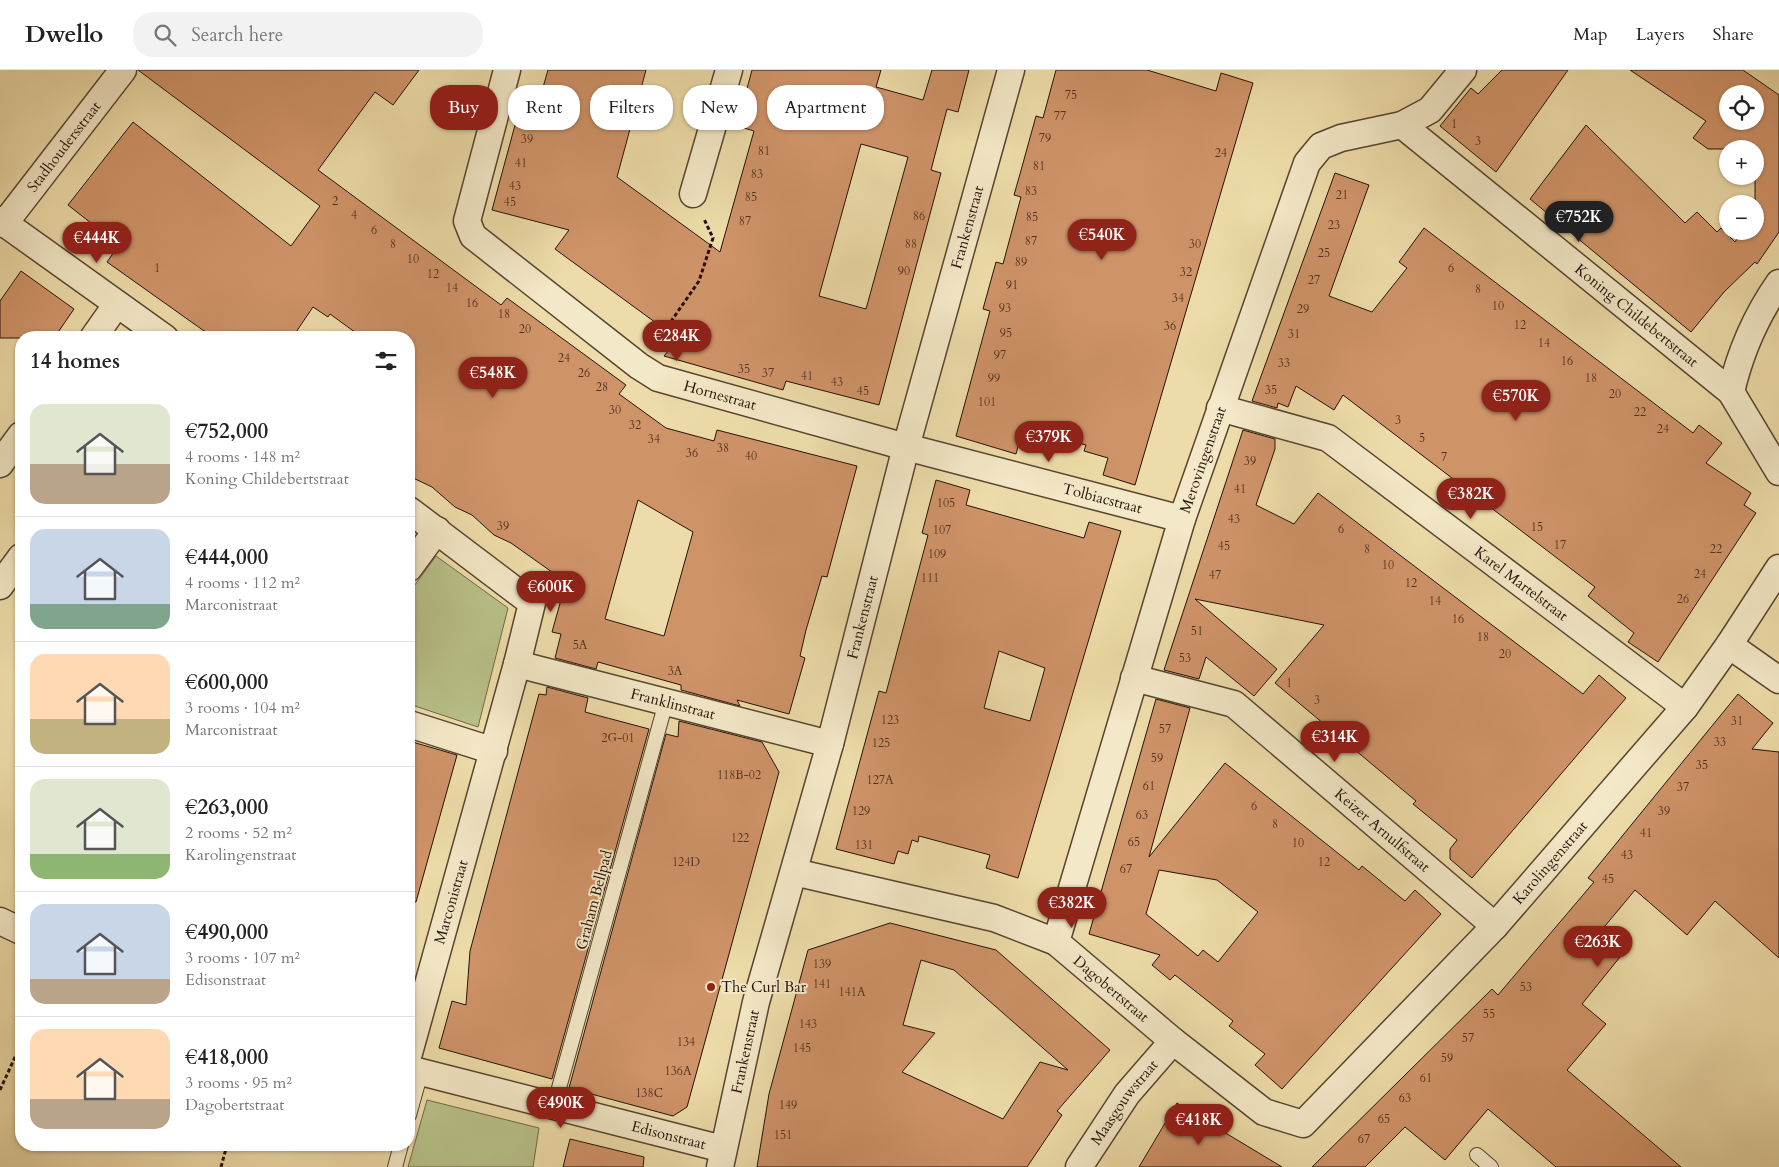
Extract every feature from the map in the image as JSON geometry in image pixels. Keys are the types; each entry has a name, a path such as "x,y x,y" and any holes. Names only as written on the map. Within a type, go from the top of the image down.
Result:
{"street":[{"name":"Stadhoudersstraat","path":"2,222 123,70"},
{"name":"Hornestraat","path":"507,70 467,221 472,236 639,366 658,378 906,447"},
{"path":"693,194 728,70"},
{"name":"Frankenstraat","path":"722,1158 756,1002 830,744 906,447 1011,70"},
{"name":"Merovingenstraat","path":"1056,942 1182,519 1307,162 1322,146 1341,138 1402,125 1430,110 1463,70"},
{"name":"Koning Childebertstraat","path":"1402,125 1731,392"},
{"path":"2,222 156,331"},
{"path":"1779,283 1744,348 1737,365 1731,392 1779,472"},
{"path":"98,331 117,304"},
{"name":"Karel Martelstraat","path":"1220,408 1328,438 1685,707"},
{"path":"0,464 15,443"},
{"name":"Tolbiacstraat","path":"906,447 1182,519"},
{"name":"Marconistraat","path":"415,514 532,603 415,1057"},
{"path":"415,560 437,530"},
{"path":"0,586 15,565"},
{"name":"Karolingenstraat","path":"1290,1122 1302,1124 1495,926 1685,707 1729,645 1779,568"},
{"path":"1729,645 1779,680"},
{"name":"Franklinstraat","path":"517,664 830,744"},
{"name":"Keizer Arnulfstraat","path":"1134,678 1234,704 1495,926"},
{"path":"415,726 494,751"},
{"name":"Dagobertstraat","path":"794,872 994,918 1056,942 1173,1041 1264,1112 1290,1122"},
{"path":"0,921 15,928"},
{"name":"Maasgouwstraat","path":"1079,1167 1128,1094 1173,1041"},
{"name":"Edisonstraat","path":"415,1066 722,1158"}],"lane":[{"name":"Graham Bellpad","path":"554,1106 666,702"},
{"path":"394,1167 398,1151"},
{"path":"1477,1155 1491,1167"}],"path":[{"path":"639,366 699,281 713,238 693,194"},
{"path":"0,1090 15,1057"},
{"path":"221,1167 225,1151"}],"green space":[{"path":"436,556 508,608 478,727 415,706 415,585"},
{"path":"427,1100 539,1128 533,1167 408,1167 413,1151 415,1151 415,1142"}],"building":[{"path":"138,70 419,70 393,105 375,92 318,170 501,305 507,298 626,385 619,394 666,428 714,441 717,430 857,466 827,577 822,576 806,630 800,656 805,658 789,714 737,700 740,706 681,690 681,685 598,662 596,669 555,658 561,634 552,632 566,582 511,543 494,535 472,515 455,507 432,487 415,479 415,331 353,331 330,314 328,317 313,307 297,331 204,331 107,262 119,245 68,205 133,122 291,246 320,206","holes":["638,500 693,532 664,636 605,619"]},
{"path":"548,70 646,70 642,85 590,85 590,130 630,130 617,177 720,252 754,131 751,130 757,130 757,85 748,85 752,70 881,70 877,85 767,85 767,130 884,130 884,89 923,100 932,70 969,70 958,112 947,109 931,170 941,173 879,405 786,381 783,390 664,356 678,339 555,249 569,230 492,210 514,130 580,130 580,85 544,85","holes":["861,144 908,157 866,309 819,296"]},
{"path":"1056,70 1147,70 1216,91 1221,73 1253,83 1135,485 1103,475 1108,458 1084,451 1086,445 1023,428 1016,454 956,436 990,311 983,309 996,262 1003,264 1021,197 1014,195 1036,116 1043,118"},
{"path":"1502,70 1568,70 1496,172 1440,126 1471,88 1478,94"},
{"path":"1630,70 1743,70 1779,95 1779,232 1757,264 1755,262 1724,292 1691,332 1530,199 1586,125 1685,223 1697,212 1717,232 1719,230 1719,240 1733,240 1735,242 1736,240 1764,240 1764,195 1755,195 1755,185 1764,185 1764,140 1719,140 1719,149 1708,149 1693,138 1706,121"},
{"path":"1335,173 1369,185 1329,296 1372,312 1407,268 1399,262 1424,228 1693,433 1699,425 1722,443 1706,463 1751,493 1744,505 1756,513 1658,662 1628,642 1634,633 1588,596 1595,587 1343,395 1334,410 1296,386 1288,407 1278,403 1277,408 1252,401"},
{"path":"21,271 74,309 59,331 15,331 15,338 0,338 0,301"},
{"path":"1243,430 1275,439 1275,449 1256,505 1294,524 1318,493 1583,694 1599,675 1626,698 1472,878 1450,859 1450,849 1457,840 1413,804 1416,801 1275,683 1324,625 1195,599 1277,669 1254,696 1206,657 1199,679 1164,670"},
{"path":"936,480 970,490 966,505 1084,538 1089,522 1121,531 1018,878 986,868 990,855 919,836 918,842 912,840 908,854 898,851 894,864 836,849 879,691 886,693 928,535 922,533","holes":["999,651 1045,668 1030,721 984,708"]},
{"path":"547,687 588,698 585,712 649,729 552,1079 439,1048 452,1001 466,1005 470,951 539,694 546,695"},
{"path":"1738,694 1773,723 1752,749 1779,752 1779,958 1715,901 1687,935 1635,890 1600,932 1624,952 1582,1004 1606,1024 1567,1070 1681,1167 1556,1167 1488,1109 1445,1160 1405,1127 1365,1167 1312,1167 1492,989 1498,995 1594,882 1588,878"},
{"path":"1156,699 1190,708 1149,857 1225,763 1359,870 1362,866 1405,901 1415,890 1441,914 1282,1089 1255,1065 1265,1054 1229,1026 1233,1021 1175,975 1170,980 1152,965 1160,955 1089,934","holes":["1159,870 1217,880 1258,912 1218,962 1203,950 1198,956 1146,914"]},
{"path":"679,721 762,742 779,772 687,1107 673,1116 569,1088 666,734 678,737"},
{"path":"415,743 457,755 415,902"},
{"path":"890,923 996,950 1110,1050 1057,1111 1062,1115 1027,1167 757,1167 769,1094 808,950","holes":["921,960 954,970 1068,1070 1040,1062 1003,1119 902,1072 935,1033 903,1025"]},
{"path":"1177,1103 1224,1132 1282,1167 1139,1167"},
{"path":"570,1139 644,1157 643,1167 563,1167"}],"place":[{"name":"The Curl Bar","path":"711,987"}]}
